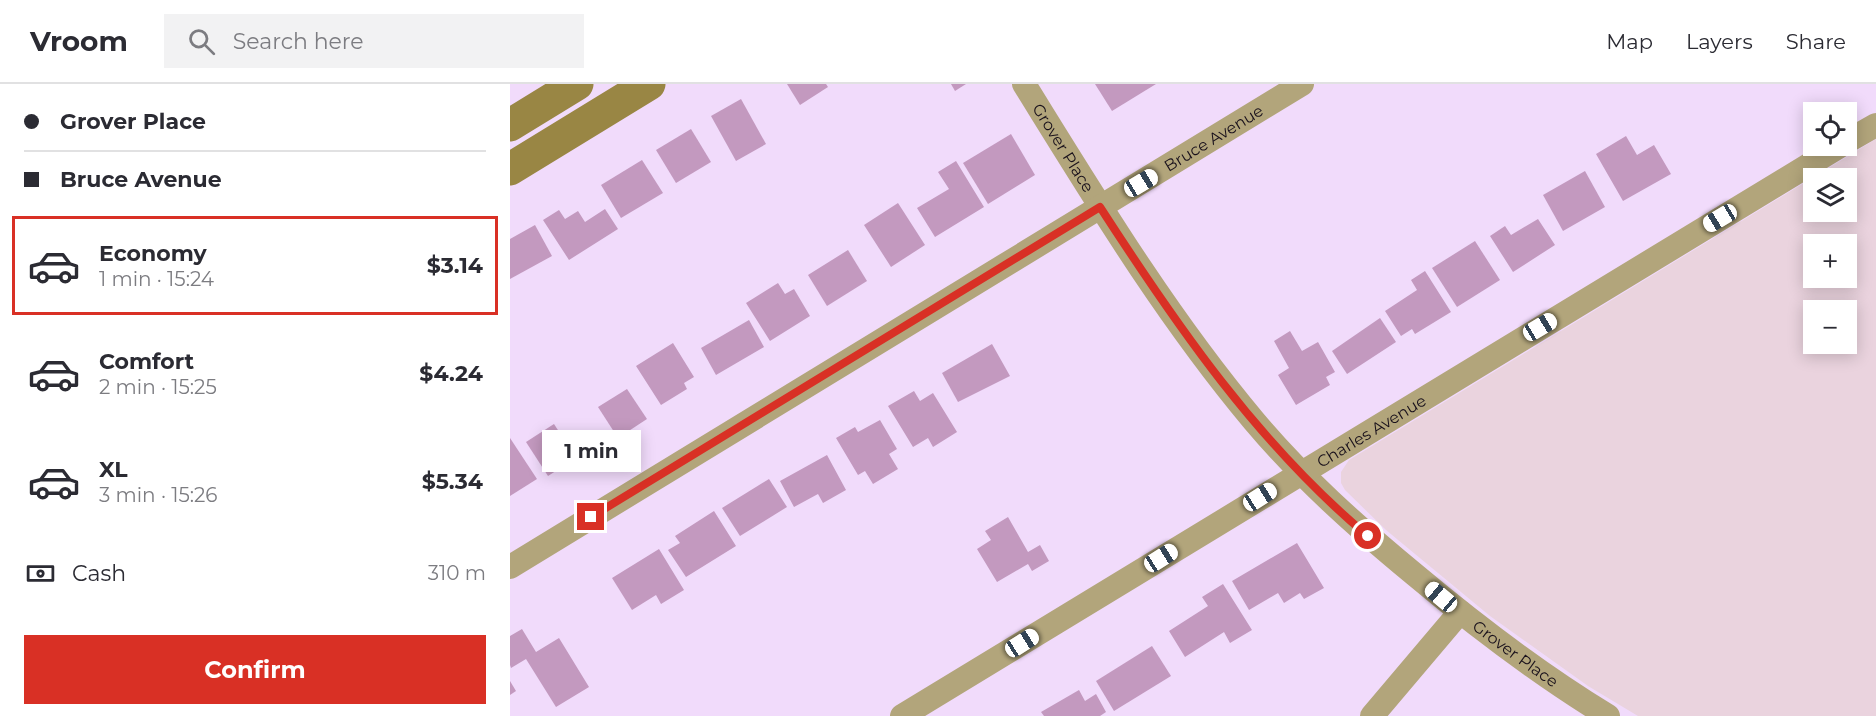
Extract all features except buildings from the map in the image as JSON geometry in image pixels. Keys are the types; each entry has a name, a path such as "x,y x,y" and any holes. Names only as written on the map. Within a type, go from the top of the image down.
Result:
{"main road":[{"path":"510,169 649,84"},
{"path":"510,125 569,89 580,126"}],"street":[{"name":"Grover Place","path":"1024,84 1100,207 1181,326 1243,408 1300,472 1350,521 1460,612 1525,662 1608,716"},
{"name":"Bruce Avenue","path":"510,567 1302,84"},
{"path":"1857,136 1876,125"},
{"name":"Charles Avenue","path":"902,716 1300,472 1823,156"},
{"path":"1372,716 1460,612"}],"shaded area":[{"path":"1876,139 1876,716 1638,716 1588,686 1490,616 1386,530 1345,490 1341,483 1341,472 1349,460 1803,183 1803,222 1857,222 1857,168 1828,168 1848,156 1857,156 1857,151"}],"route":[{"path":"591,517 1100,207 1159,298 1231,393 1300,472 1368,536"}]}
